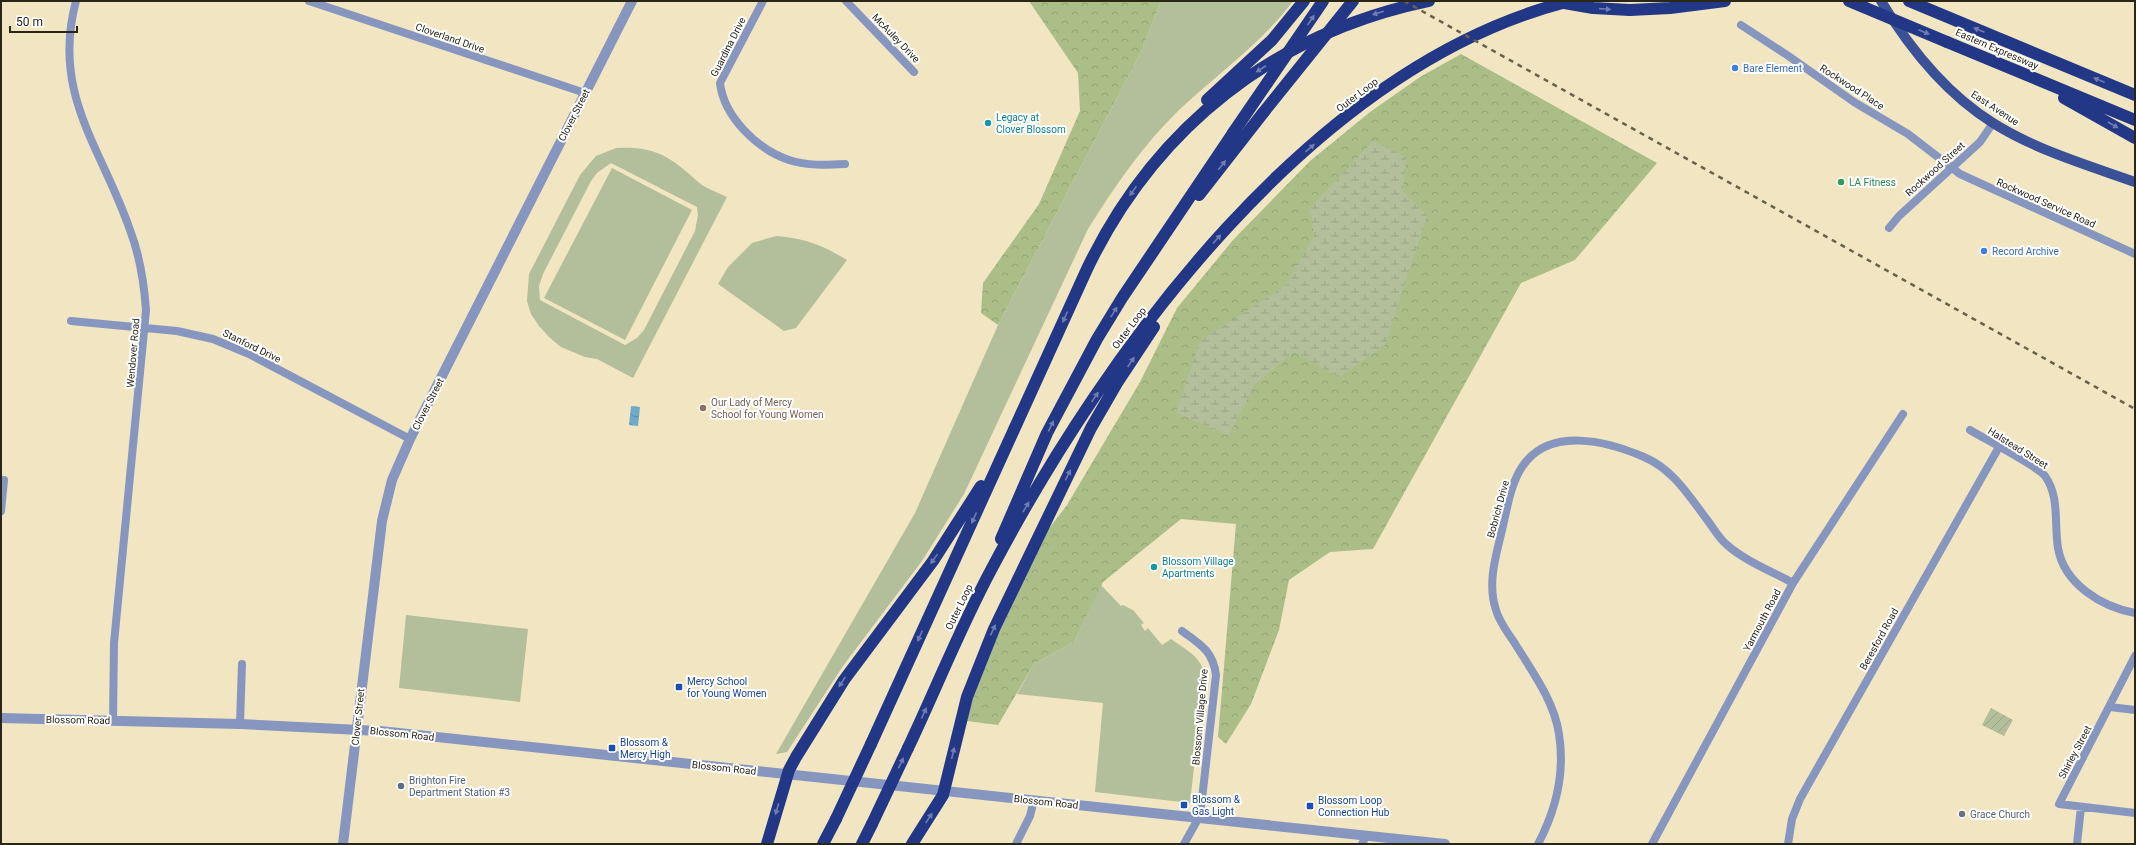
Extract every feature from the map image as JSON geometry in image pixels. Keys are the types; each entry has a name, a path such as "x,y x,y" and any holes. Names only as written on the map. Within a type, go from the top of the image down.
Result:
{"highway":[{"path":"823,844 871,744 1094,254 1118,212 1187,122 1272,40 1304,1"},
{"path":"962,628 1031,469 1060,407 1102,331 1233,133 1323,1"},
{"path":"1147,262 1263,113 1353,1"},
{"path":"1157,160 1178,136 1215,103 1240,83 1281,57 1324,34 1354,21 1384,11 1429,1"},
{"path":"1554,1 1597,8 1630,10 1670,8 1725,1"},
{"name":"Outer Loop","path":"862,844 908,748 962,628 999,555 1073,429 1132,344 1200,258 1236,218 1291,164 1341,122 1380,92 1430,60 1479,34 1523,16 1571,1"},
{"name":"Eastern Expressway","path":"1849,1 2135,120"},
{"name":"Eastern Expressway","path":"1912,2 2135,95"},
{"path":"2005,66 2135,138"},
{"path":"912,844 939,803 944,791 962,716 980,661 1078,453 1112,391 1200,258"},
{"path":"767,844 787,775 796,757 844,680 951,535 1013,431"}],"main road":[{"name":"East Avenue","path":"1881,1 1905,37 1937,77 1961,99 1993,123 2043,148 2135,182"}],"street":[{"name":"Wendover Road","path":"76,1 69,42 70,73 73,89 84,121 130,228 143,277 146,328 114,643 113,721"},
{"name":"Cloverland Drive","path":"309,1 585,94"},
{"name":"Clover Street","path":"343,844 384,510 392,480 410,439 632,1"},
{"name":"Guardina Drive","path":"763,1 720,83 722,97 734,119 757,142 789,160 816,165 845,164"},
{"name":"McAuley Drive","path":"846,1 914,72"},
{"name":"Rockwood Place","path":"1741,25 1854,102 1908,134 1951,168"},
{"name":"Rockwood Street","path":"1889,228 1899,216 1983,138 1993,123"},
{"name":"Rockwood Service Road","path":"1951,168 1980,185 2135,254"},
{"name":"Stanford Drive","path":"71,321 192,333 229,345 410,439"},
{"name":"Yarmouth Road","path":"1652,844 1793,583 1903,414"},
{"name":"Halstead Street","path":"1970,430 2045,475 2054,494 2060,556 2076,582 2109,606 2135,613"},
{"name":"Bobrich Drive","path":"1538,844 1548,826 1556,801 1560,775 1559,733 1545,693 1496,612 1492,591 1495,559 1515,481 1527,461 1544,448 1566,441 1576,440 1604,445 1642,457 1655,463 1677,480 1726,545 1793,583"},
{"name":"Beresford Road","path":"1788,844 1792,819 1800,799 1999,447"},
{"path":"1,511 4,480"},
{"name":"Blossom Village Drive","path":"1182,631 1208,651 1214,662 1216,675 1198,818"},
{"name":"Shirley Street","path":"2081,807 2059,804 2135,656"},
{"path":"240,724 242,664"},
{"path":"2110,707 2135,710"},
{"name":"Blossom Road","path":"1,718 240,724 357,729 1198,818 1364,840 1446,844"},
{"path":"1016,844 1030,816 1034,800"},
{"path":"2077,844 2081,807 2135,812"},
{"path":"1184,844 1198,818"}],"green space":[{"path":"1029,1 1161,1 1142,50 998,325 981,313 983,283 1039,204 1080,111 1078,73"},
{"path":"1161,1 1293,1 1253,45 1179,110 1141,152 1108,197 1088,229 964,494 922,561 843,666 787,752 776,754 915,513 998,325 1142,50"},
{"path":"1461,54 1657,163 1575,260 1521,283 1373,549 1330,552 1289,580 1279,630 1251,704 1226,744 1218,737 1236,524 1181,519 1103,582 1074,642 1034,664 998,725 967,721 973,694 1003,621 1047,531 1067,505 1140,382 1177,308 1233,240 1310,161 1370,112 1420,77"},
{"path":"1373,141 1406,157 1403,191 1427,216 1385,345 1339,377 1294,352 1255,384 1229,435 1176,413 1200,341 1285,286 1314,236 1310,208"},
{"path":"616,148 641,149 661,154 678,165 703,186 727,197 633,378 597,359 585,357 561,347 539,326 531,314 527,301 529,274 580,175 596,156","holes":["611,163 697,207 698,215 695,231 644,330 637,338 625,345 540,300 539,286 543,274 591,181 597,173"]},
{"path":"612,168 692,210 625,340 544,298"},
{"path":"776,236 813,243 847,260 796,328 784,331 718,284 728,267 752,243"},
{"path":"1101,585 1121,606 1123,605 1133,610 1144,623 1141,625 1145,631 1148,628 1162,645 1171,639 1194,655 1201,665 1204,679 1190,803 1095,792 1103,703 1017,694 1034,664 1074,642"},
{"path":"406,615 528,629 520,702 399,688"},
{"path":"1991,708 2013,720 2004,736 1982,725"}],"water":[{"path":"631,406 640,407 638,426 629,425"}],"railway":[{"path":"1404,1 2135,409"}],"place":[{"name":"Bare Element","path":"1735,68"},
{"name":"Legacy at Clover Blossom","path":"988,123"},
{"name":"LA Fitness","path":"1841,182"},
{"name":"Record Archive","path":"1984,251"},
{"name":"Our Lady of Mercy School for Young Women","path":"703,408"},
{"name":"Blossom Village Apartments","path":"1154,567"},
{"name":"Mercy School for Young Women","path":"679,687"},
{"name":"Blossom & Mercy High","path":"612,748"},
{"name":"Brighton Fire Department Station #3","path":"401,786"},
{"name":"Blossom & Gas Light","path":"1184,805"},
{"name":"Blossom Loop Connection Hub","path":"1310,806"},
{"name":"Grace Church","path":"1962,814"}]}
